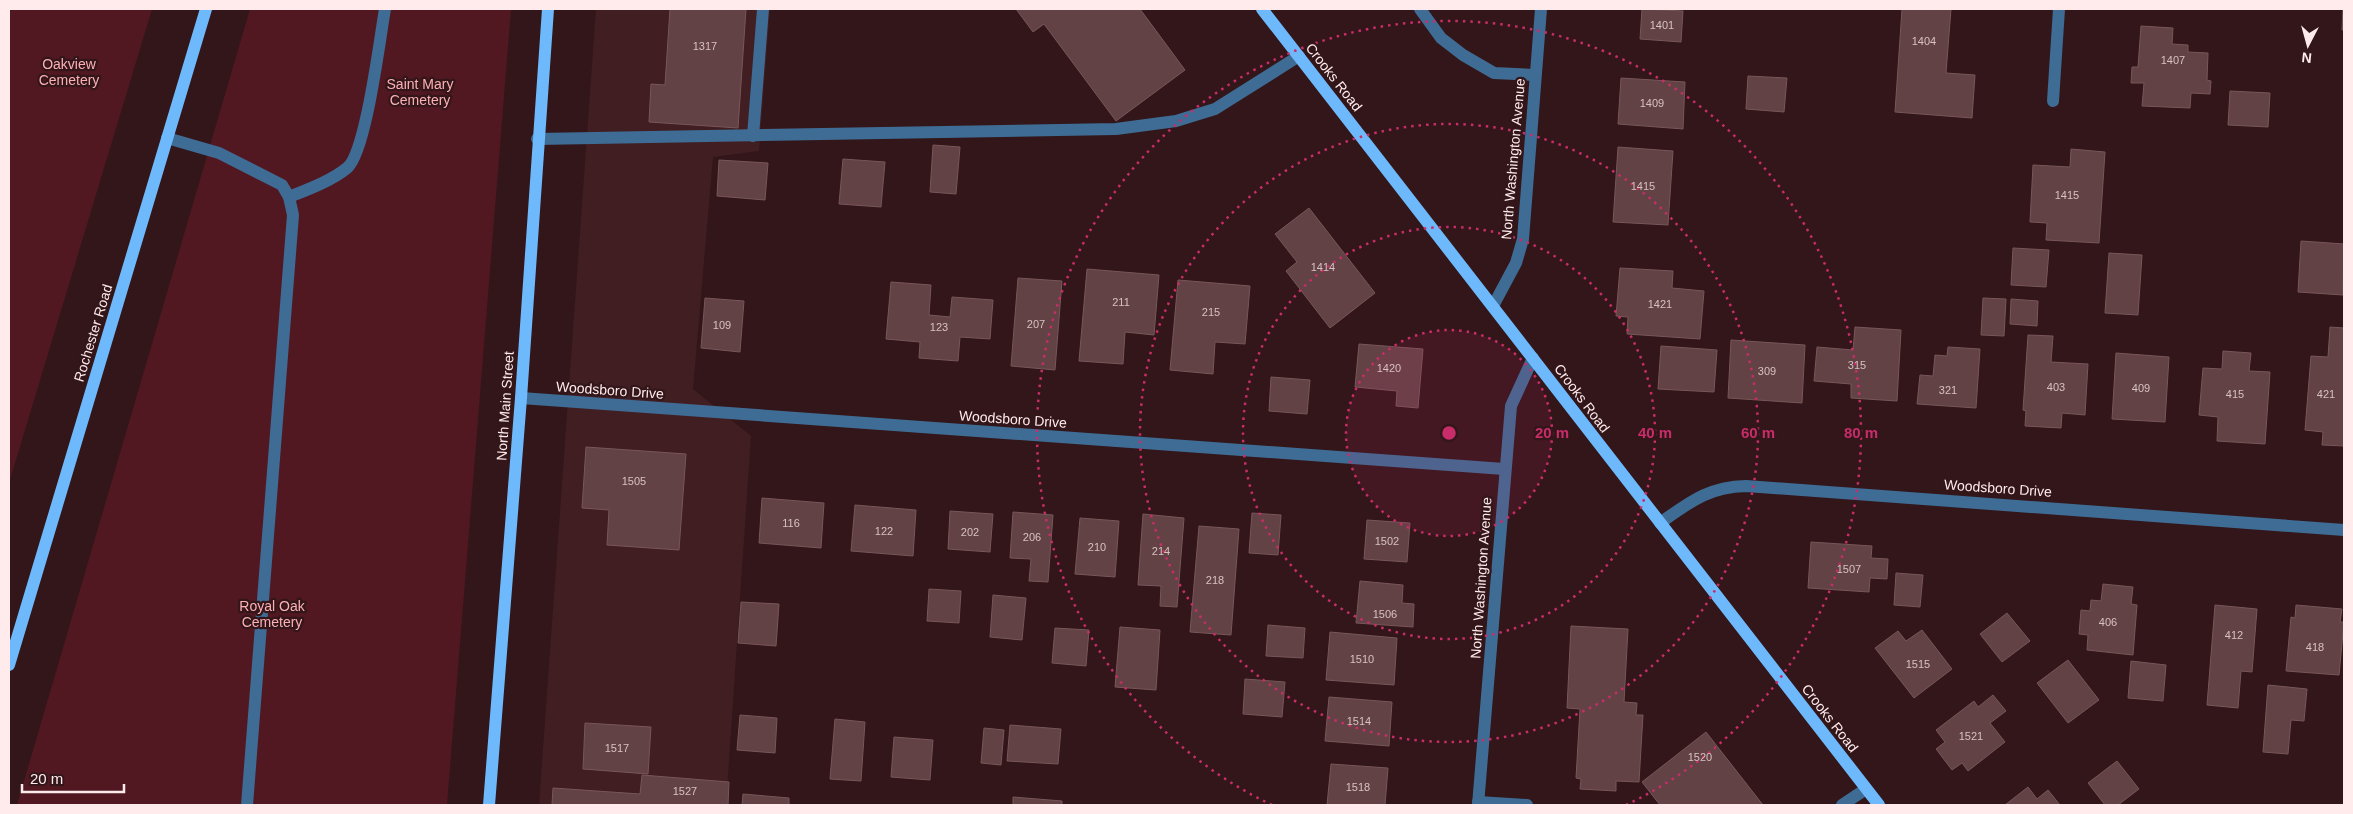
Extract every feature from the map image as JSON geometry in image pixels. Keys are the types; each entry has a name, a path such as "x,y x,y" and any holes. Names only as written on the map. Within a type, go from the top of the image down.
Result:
{"main road":[{"name":"Rochester Road","path":"9,665 206,9"},
{"name":"North Main Street","path":"488,805 521,398 537,139 548,9"},
{"name":"Crooks Road","path":"1262,9 1879,805"}],"street":[{"path":"289,196 315,186 349,167 362,139 385,9"},
{"path":"753,136 764,9"},
{"path":"1420,9 1441,38 1463,56 1486,69 1494,73 1535,74"},
{"name":"North Washington Avenue","path":"1494,306 1516,263 1523,239 1541,9"},
{"path":"2053,101 2059,9"},
{"path":"537,139 1116,129 1176,121 1215,109 1299,56"},
{"path":"167,138 219,153 282,185 289,196 292,224 247,805"},
{"name":"North Washington Avenue","path":"1478,804 1504,469 1511,406 1533,358"},
{"name":"Woodsboro Drive","path":"521,398 1504,469"},
{"name":"Woodsboro Drive","path":"1660,523 1697,497 1713,490 1746,486 2344,530"},
{"path":"1842,805 1866,789"},
{"path":"1478,804 1527,805"}],"shaded area":[{"path":"596,9 770,9 759,151 713,157 693,389 751,436 726,805 539,805"}],"green space":[{"name":"Oakview Cemetery","path":"9,9 152,9 9,483"},
{"name":"Royal Oak Cemetery","path":"250,9 511,9 447,805 17,805"}],"building":[{"path":"670,9 746,9 738,128 649,122 651,84 665,85"},
{"path":"1016,9 1140,9 1185,70 1116,121 1044,24 1033,32"},
{"path":"1642,9 1683,11 1681,42 1640,39"},
{"path":"1902,9 1951,9 1946,73 1975,75 1972,118 1895,112"},
{"path":"2343,9 2344,30 2342,30"},
{"path":"2141,26 2173,28 2172,44 2188,45 2188,52 2208,53 2207,80 2211,81 2210,94 2191,93 2190,108 2142,106 2144,83 2131,83 2132,67 2138,67"},
{"path":"1748,76 1787,78 1784,112 1746,109"},
{"path":"1621,78 1685,82 1683,129 1618,124"},
{"path":"2230,91 2270,93 2268,127 2228,125"},
{"path":"933,145 960,147 956,194 930,192"},
{"path":"1618,147 1673,151 1668,225 1613,222"},
{"path":"2071,149 2105,152 2099,243 2046,240 2047,223 2030,222 2033,165 2070,167"},
{"path":"843,159 885,162 881,207 839,204"},
{"path":"719,160 768,163 765,200 717,196"},
{"path":"1309,208 1375,293 1330,328 1286,271 1297,262 1275,234"},
{"path":"2301,241 2344,244 2343,295 2298,292"},
{"path":"2013,248 2049,250 2046,287 2011,285"},
{"path":"2109,253 2142,255 2138,315 2105,313"},
{"path":"1620,268 1673,271 1672,288 1704,291 1700,339 1627,334 1628,317 1616,316"},
{"path":"1087,269 1159,275 1154,335 1125,332 1123,364 1079,361"},
{"path":"1018,278 1062,281 1055,370 1011,366"},
{"path":"1178,280 1250,286 1245,344 1215,342 1213,374 1170,370"},
{"path":"891,282 931,285 929,315 950,317 952,297 993,300 990,339 960,337 958,361 919,358 920,342 886,339"},
{"path":"705,298 744,301 740,352 701,348"},
{"path":"1983,298 2006,299 2004,336 1981,335"},
{"path":"2011,299 2038,301 2037,326 2010,324"},
{"path":"1855,327 1901,330 1897,401 1851,398 1851,384 1814,381 1817,347 1853,350"},
{"path":"2330,327 2344,328 2344,446 2322,445 2323,432 2305,430 2311,356 2328,357"},
{"path":"2028,335 2053,336 2051,362 2088,364 2085,415 2062,413 2061,428 2025,426 2026,411 2023,410"},
{"path":"1731,340 1805,345 1802,403 1728,398"},
{"path":"1359,344 1423,349 1418,408 1396,406 1397,391 1355,387"},
{"path":"1661,346 1717,350 1714,392 1658,389"},
{"path":"1948,347 1980,349 1976,408 1917,404 1920,375 1933,376 1935,355 1947,356"},
{"path":"2223,351 2251,353 2249,371 2270,372 2265,444 2217,441 2218,417 2199,415 2203,368 2222,369"},
{"path":"2116,353 2169,357 2165,422 2112,419"},
{"path":"1271,377 1310,380 1307,414 1269,411"},
{"path":"586,447 686,454 679,550 607,545 609,510 582,508"},
{"path":"762,498 824,503 821,548 759,543"},
{"path":"855,505 916,510 913,556 851,551"},
{"path":"950,511 993,514 990,552 948,549"},
{"path":"1013,512 1053,515 1048,582 1029,581 1031,559 1010,558"},
{"path":"1252,513 1281,515 1278,555 1249,553"},
{"path":"1143,514 1184,518 1177,607 1160,606 1161,586 1138,585"},
{"path":"1080,518 1119,521 1115,577 1075,574"},
{"path":"1367,520 1410,523 1407,562 1364,559"},
{"path":"1199,526 1239,529 1231,635 1190,632"},
{"path":"1811,542 1872,546 1871,558 1888,559 1887,579 1870,578 1869,592 1808,588"},
{"path":"1896,573 1923,575 1920,607 1894,605"},
{"path":"1360,581 1403,585 1402,603 1414,604 1413,627 1356,623"},
{"path":"2103,584 2133,587 2131,604 2137,605 2133,655 2087,650 2088,635 2079,634 2081,610 2090,611 2091,600 2101,601"},
{"path":"929,589 961,591 959,623 927,621"},
{"path":"993,595 1026,598 1022,640 990,637"},
{"path":"741,602 779,604 776,646 738,643"},
{"path":"2215,605 2257,609 2252,672 2241,671 2238,708 2207,705"},
{"path":"2296,605 2342,609 2340,622 2344,622 2339,675 2286,671 2291,617 2295,618"},
{"path":"2007,613 2030,641 2002,662 1980,634"},
{"path":"1268,625 1305,628 1303,658 1266,656"},
{"path":"1571,626 1628,629 1624,702 1637,703 1636,715 1643,715 1639,782 1616,781 1616,791 1580,789 1581,779 1576,778 1580,709 1567,708"},
{"path":"1120,627 1160,630 1156,690 1115,687"},
{"path":"1055,628 1089,630 1086,666 1052,663"},
{"path":"1922,630 1952,669 1914,698 1875,648 1898,631 1906,641"},
{"path":"1330,632 1397,638 1394,685 1326,680"},
{"path":"2068,660 2099,700 2068,723 2037,683"},
{"path":"2131,661 2166,665 2163,701 2128,698"},
{"path":"1245,679 1285,682 1282,717 1243,714"},
{"path":"2268,685 2307,689 2304,721 2291,720 2288,754 2263,752"},
{"path":"1993,695 2006,711 1990,723 2005,742 1968,771 1962,763 1952,770 1936,749 1945,742 1936,730 1974,701 1978,707"},
{"path":"1329,697 1392,702 1389,746 1325,741"},
{"path":"740,715 777,718 775,753 737,750"},
{"path":"835,719 865,722 861,781 830,779"},
{"path":"585,723 651,727 648,774 583,769"},
{"path":"1010,725 1061,729 1058,764 1007,761"},
{"path":"984,728 1004,730 1001,765 981,763"},
{"path":"1706,732 1763,805 1660,805 1642,782"},
{"path":"894,737 933,740 930,780 891,777"},
{"path":"2117,761 2139,789 2118,805 2105,805 2088,783"},
{"path":"1331,764 1388,768 1385,805 1327,805"},
{"path":"642,775 729,782 728,805 552,805 553,788 640,794"},
{"path":"2028,787 2037,799 2048,790 2060,805 2005,805"},
{"path":"743,794 789,798 789,805 742,805"},
{"path":"1013,797 1062,801 1062,805 1013,805"}],"park label":[{"name":"Saint Mary Cemetery","path":"420,92"}]}
